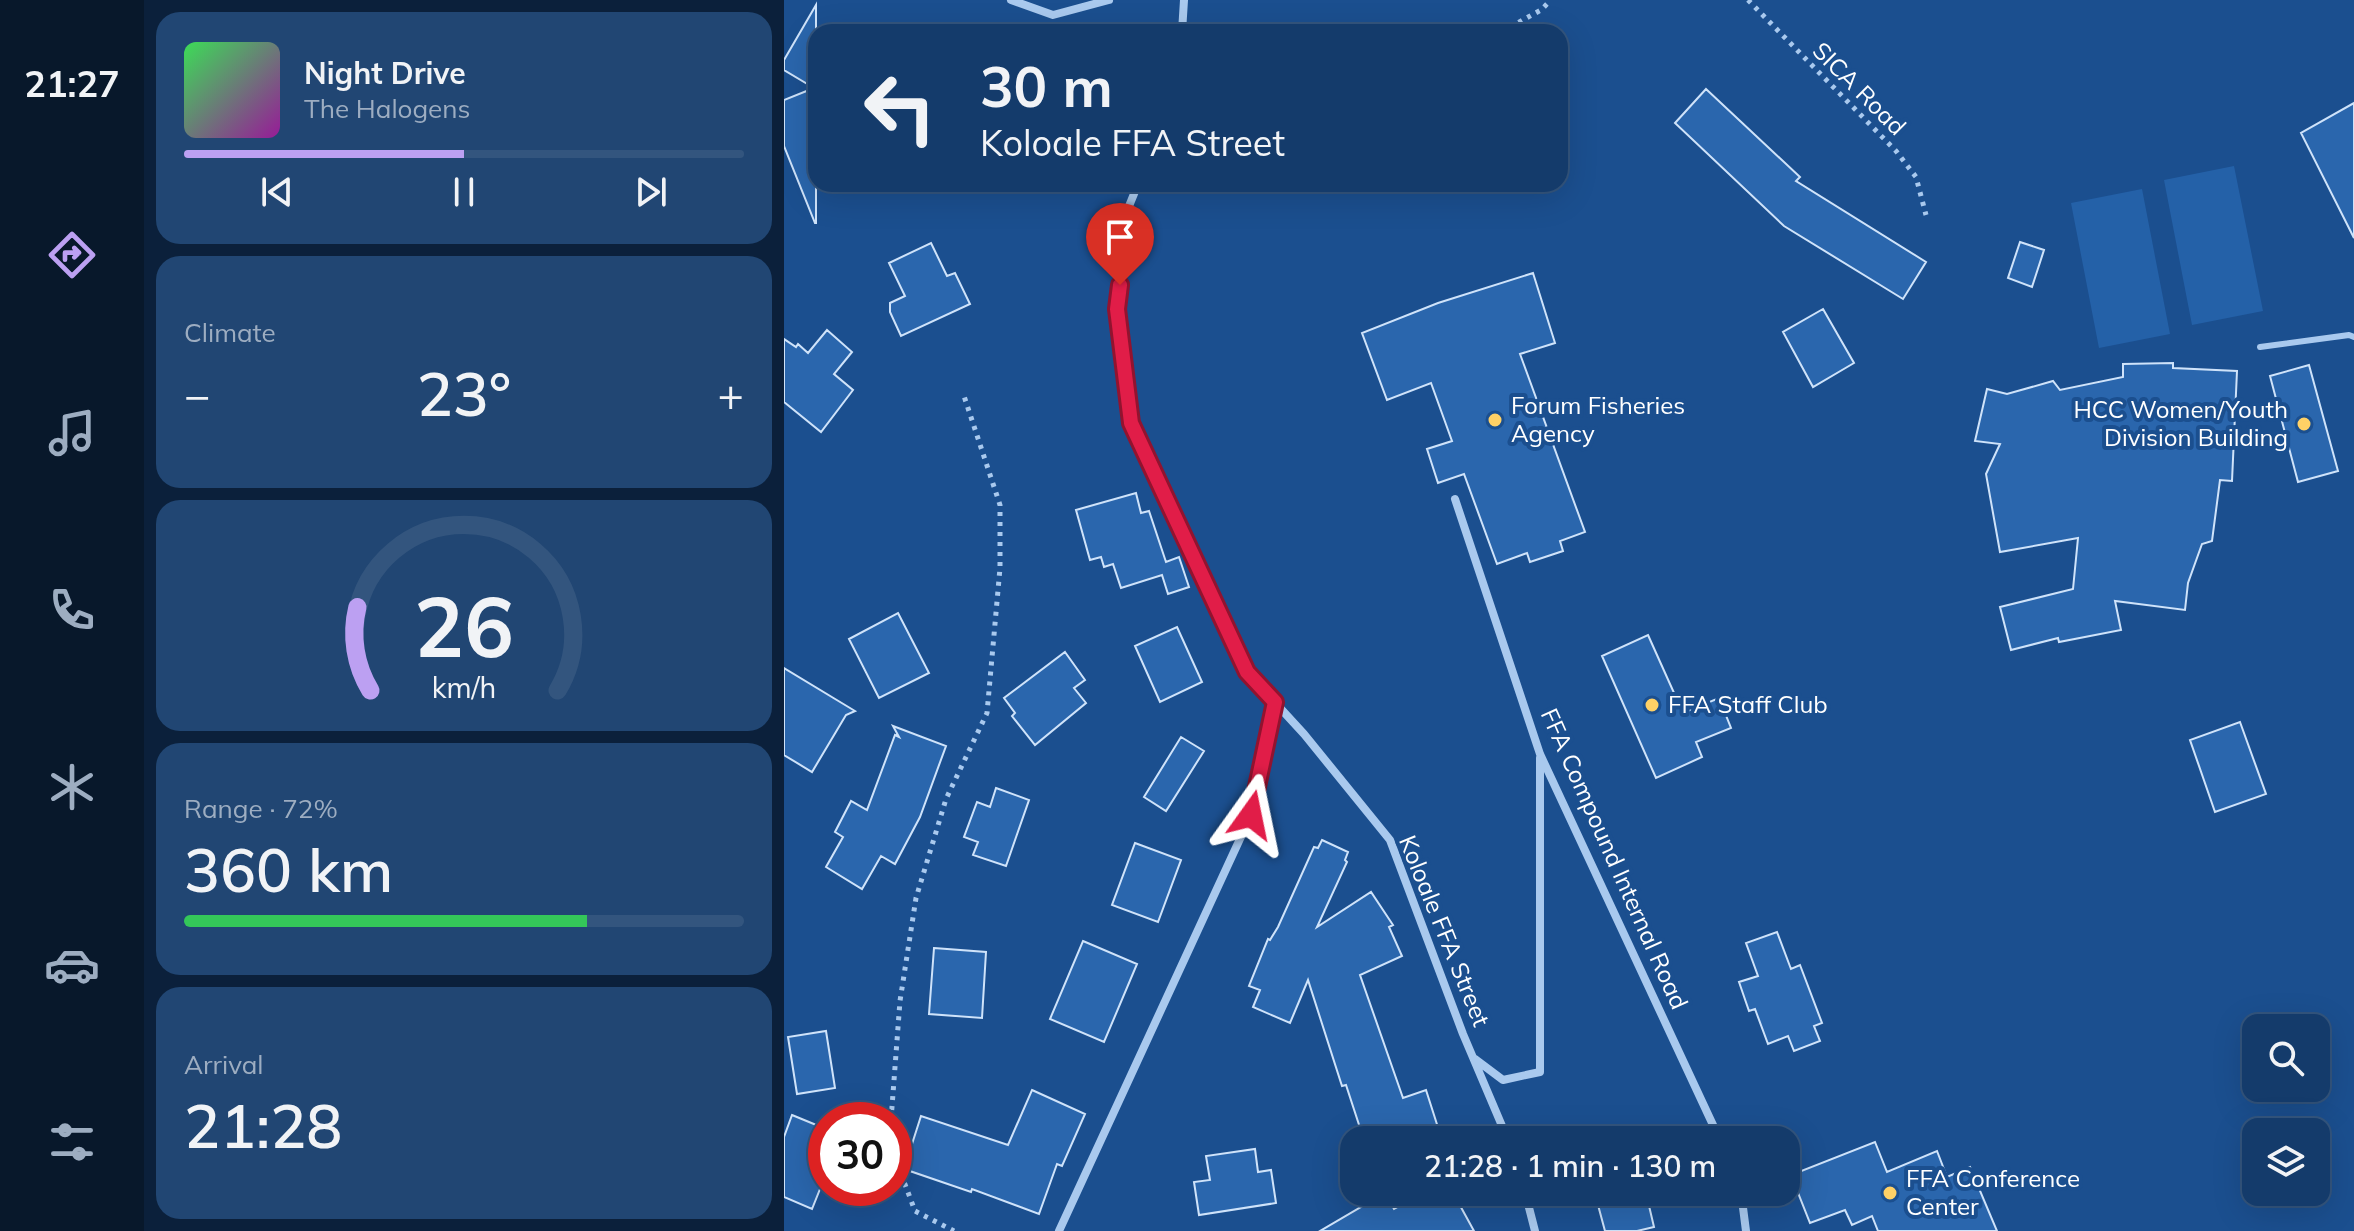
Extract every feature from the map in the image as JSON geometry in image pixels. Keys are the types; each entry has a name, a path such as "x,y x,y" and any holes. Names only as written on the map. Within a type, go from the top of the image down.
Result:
{"street":[{"path":"1011,0 1053,15 1109,0"},
{"path":"1182,24 1184,0"},
{"name":"Koloale FFA Street","path":"1135,192 1127,211 1117,309 1131,423 1247,672 1304,734 1390,840 1502,1126"},
{"name":"FFA Compound Internal Road","path":"1455,499 1540,754 1713,1126"},
{"path":"1059,1231 1251,815 1275,702"},
{"path":"1473,1058 1503,1080 1540,1072 1540,754"},
{"path":"1529,1206 1535,1231"},
{"path":"1743,1206 1746,1231"}],"lane":[{"path":"2260,347 2349,335 2354,337"}],"path":[{"path":"1516,24 1541,10 1551,0"},
{"name":"SICA Road","path":"1748,0 1896,151 1916,177 1926,215"},
{"path":"892,1102 900,1001 916,898 946,799 987,713 1000,568 1000,505 963,393"},
{"path":"912,1203 915,1211 954,1231"}],"shaded area":[{"path":"2234,166 2263,311 2192,325 2164,180"},
{"path":"2142,189 2170,334 2099,348 2071,203"}],"building":[{"path":"816,5 816,24 808,24 808,84 784,70 784,60"},
{"path":"1706,89 1800,177 1796,181 1926,262 1903,299 1784,226 1675,123"},
{"path":"808,90 808,192 816,192 816,223 784,146 784,100"},
{"path":"2354,103 2354,238 2301,133"},
{"path":"2020,242 2044,250 2032,287 2008,278"},
{"path":"931,243 947,276 955,273 970,304 901,336 890,312 890,303 905,296 889,263"},
{"name":"Forum Fisheries Agency","path":"1533,273 1555,343 1520,354 1585,532 1560,541 1563,551 1530,562 1527,553 1497,564 1464,474 1438,483 1427,449 1452,441 1431,383 1387,400 1362,333 1438,303"},
{"path":"1823,309 1854,363 1813,387 1783,332"},
{"path":"827,330 852,352 834,374 853,390 821,432 784,402 784,339 796,347 798,344 808,353"},
{"path":"2173,363 2173,368 2237,371 2232,481 2220,480 2212,541 2202,544 2188,583 2185,610 2115,601 2121,630 2059,642 2058,638 2011,650 2000,607 2073,589 2078,538 2000,552 1986,474 2000,444 1975,441 1987,389 2007,394 2053,381 2060,390 2123,377 2123,364"},
{"name":"HCC Women/Youth Division Building","path":"2309,365 2338,471 2298,482 2270,376"},
{"path":"1136,493 1141,513 1149,511 1166,562 1179,557 1189,587 1168,594 1162,575 1121,588 1113,564 1104,567 1101,557 1090,560 1076,510"},
{"path":"898,613 929,673 879,698 849,639"},
{"path":"1177,627 1202,682 1160,702 1135,646"},
{"name":"FFA Staff Club","path":"1648,635 1683,713 1719,698 1731,728 1696,742 1702,757 1656,778 1602,656"},
{"path":"1065,652 1085,680 1074,688 1086,703 1035,745 1012,716 1015,713 1004,698"},
{"path":"784,668 855,711 846,715 812,772 784,755"},
{"path":"2240,722 2266,794 2215,812 2190,740"},
{"path":"893,726 946,746 920,817 895,864 881,856 862,889 826,867 843,837 835,832 851,801 867,810 895,735 899,737"},
{"path":"1181,737 1204,751 1166,811 1144,797"},
{"path":"996,788 1029,800 1006,866 973,855 978,842 964,837 977,802 990,807"},
{"path":"1322,840 1348,852 1347,862 1317,927 1371,892 1393,925 1389,927 1402,956 1360,975 1403,1098 1426,1090 1438,1126 1359,1126 1346,1085 1342,1086 1308,980 1290,1023 1253,1007 1260,990 1249,986 1268,939 1278,927 1314,847 1318,848"},
{"path":"1135,843 1181,860 1158,922 1112,905"},
{"path":"1777,932 1791,969 1800,965 1822,1023 1814,1026 1820,1041 1794,1051 1788,1036 1768,1044 1755,1009 1749,1011 1739,982 1758,976 1746,943"},
{"path":"1083,941 1137,964 1104,1042 1050,1019"},
{"path":"934,948 986,952 982,1018 929,1014"},
{"path":"826,1031 835,1088 797,1094 788,1037"},
{"path":"1032,1090 1085,1114 1062,1166 1057,1164 1039,1214 972,1189 971,1192 912,1172 912,1144 921,1116 1008,1145"},
{"path":"792,1115 808,1122 808,1206 813,1206 812,1209 784,1197 784,1137"},
{"name":"FFA Conference Center","path":"1875,1142 1887,1172 1937,1151 1947,1177 1970,1167 1997,1231 1878,1231 1872,1216 1852,1225 1845,1210 1810,1223 1800,1198 1800,1171"},
{"path":"1255,1149 1258,1172 1271,1170 1276,1203 1199,1215 1194,1182 1210,1180 1206,1156"},
{"path":"1363,1206 1392,1206 1394,1209 1399,1206 1460,1206 1474,1231 1320,1231"},
{"path":"1598,1206 1649,1206 1654,1227 1637,1231 1605,1231"}],"place":[{"name":"Forum Fisheries Agency","path":"1495,420"},
{"name":"HCC Women/Youth Division Building","path":"2304,424"},
{"name":"FFA Staff Club","path":"1652,705"},
{"name":"FFA Conference Center","path":"1890,1193"}],"route":[{"path":"1120,285 1117,309 1131,423 1247,672 1275,702 1251,815"}]}
